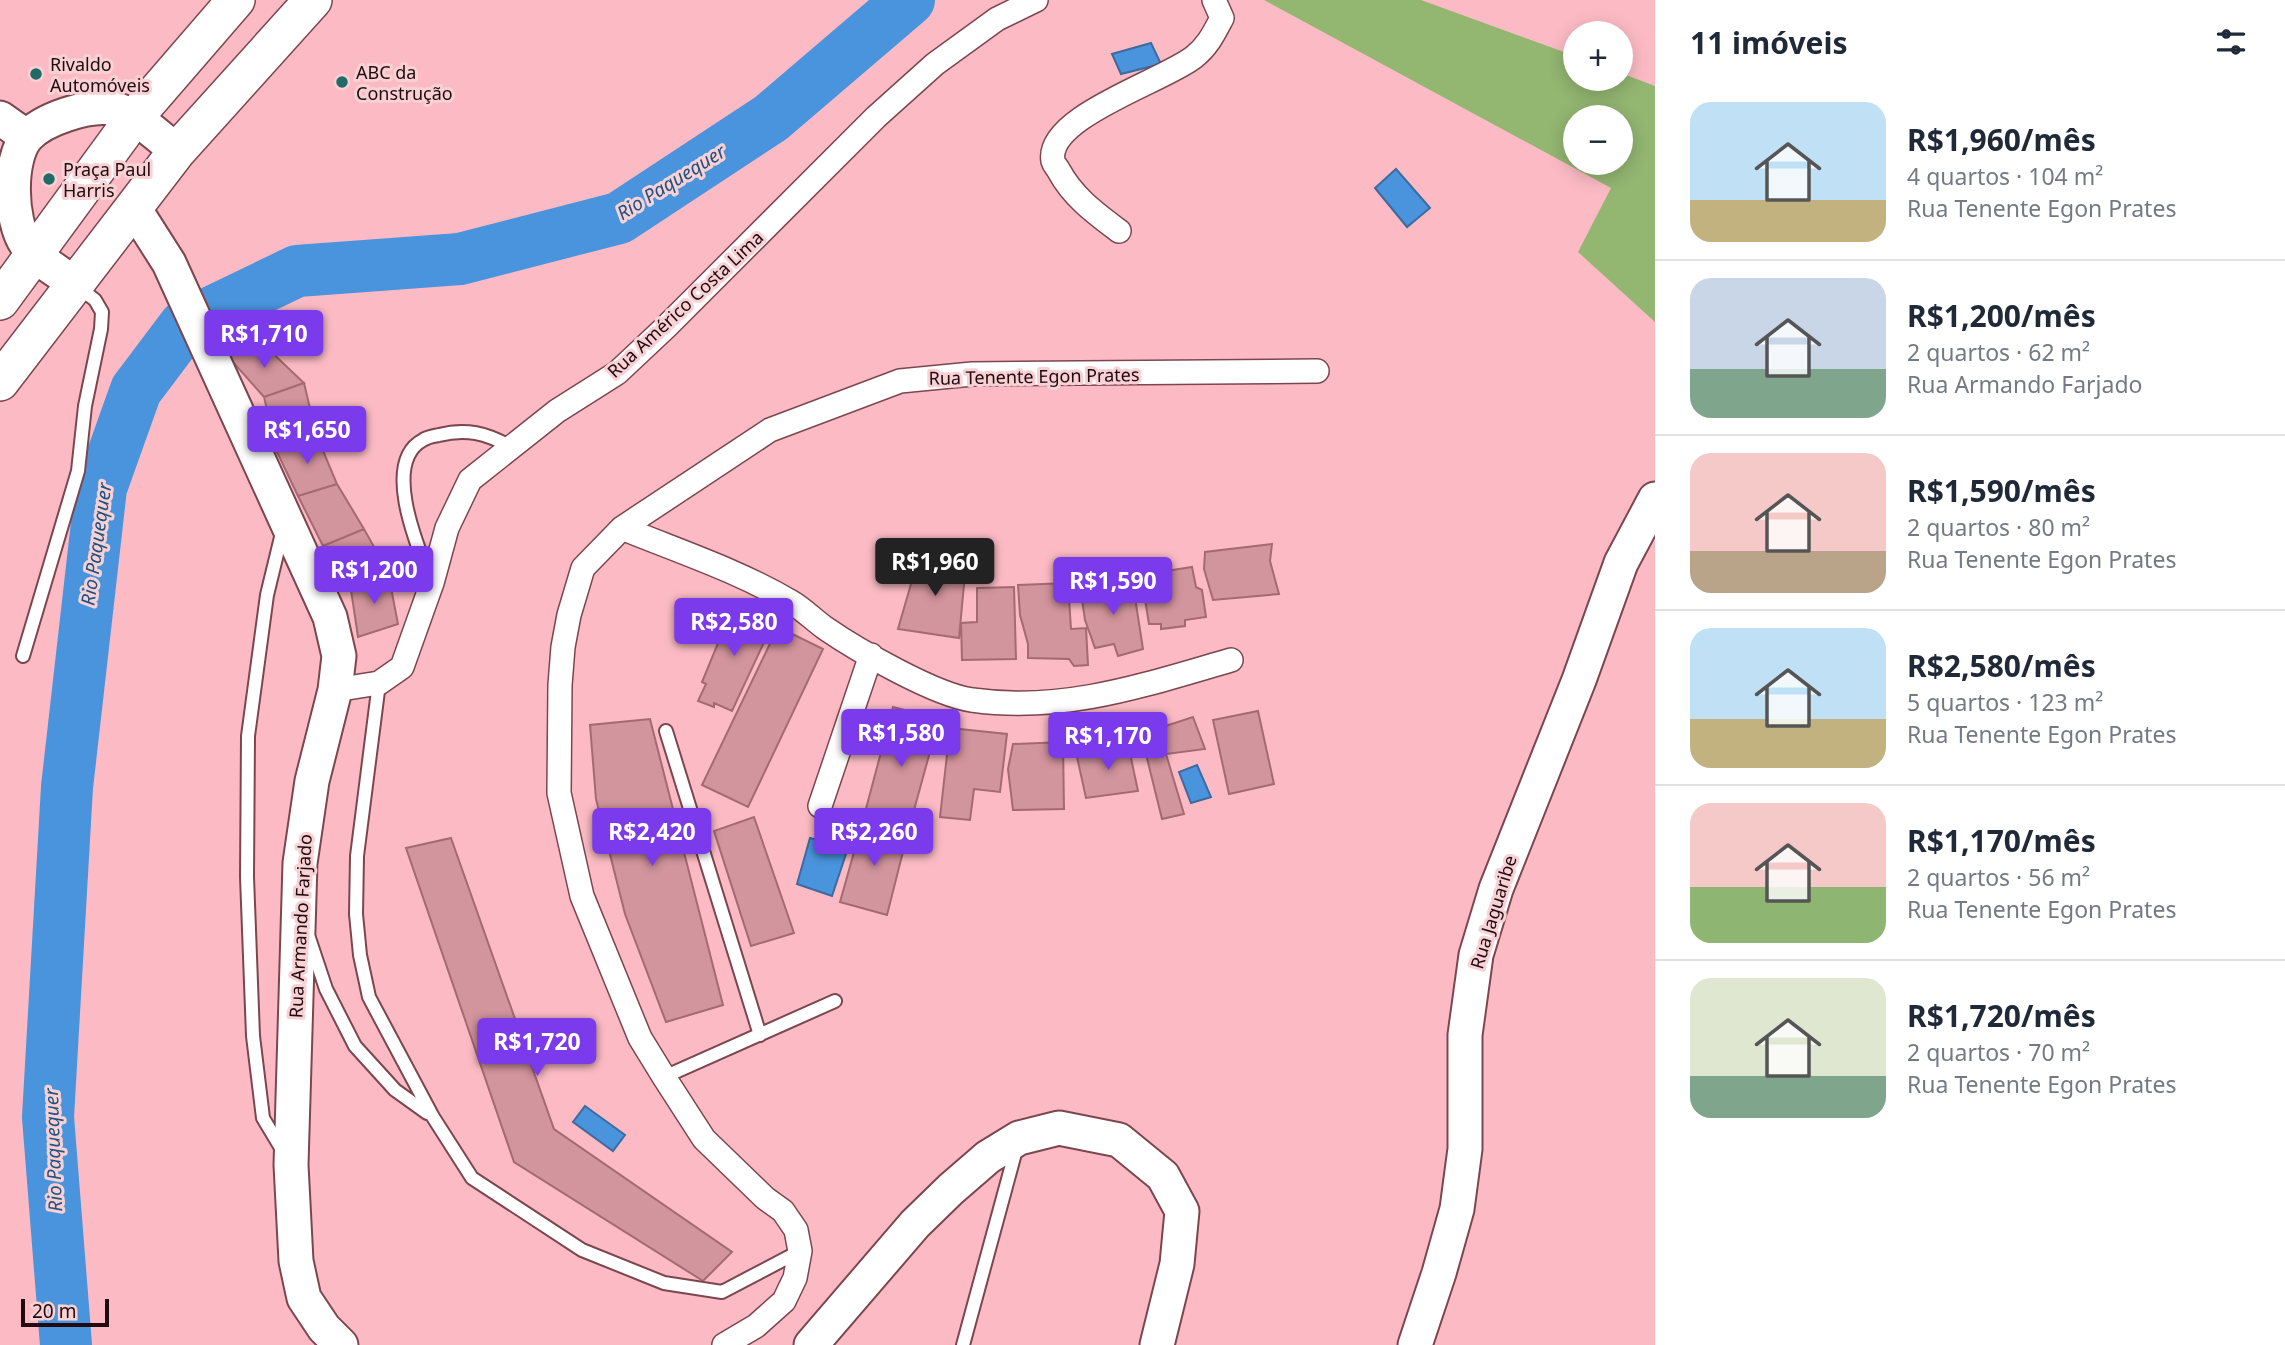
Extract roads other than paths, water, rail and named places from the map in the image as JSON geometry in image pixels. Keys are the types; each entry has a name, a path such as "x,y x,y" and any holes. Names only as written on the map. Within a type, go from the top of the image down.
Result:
{"main road":[{"path":"0,301 134,118 236,0"},
{"path":"0,382 177,151 313,0"}],"street":[{"name":"Rua Américo Costa Lima","path":"379,683 402,667 432,583 447,528 470,480 557,411 617,373 676,318 876,117 935,64 997,19 1036,0"},
{"path":"1119,231 1086,206 1067,186 1053,161 1058,138 1086,114 1194,58 1210,42 1222,18 1214,0"},
{"path":"75,284 34,254 25,243 16,220 16,157 27,137 46,124 81,109 112,108 134,118 177,151"},
{"path":"0,118 27,137"},
{"name":"Rua Armando Farjado","path":"134,208 169,264 330,617 339,656 335,691 312,781 300,863 291,1165 296,1261 304,1298 324,1328 341,1345"},
{"name":"Rua Tenente Egon Prates","path":"800,1251 796,1230 783,1211 765,1198 704,1139 640,1038 582,896 558,793 560,685 569,615 583,568 622,528 771,430 900,381 972,374 1317,371"},
{"name":"Rua Jaguaribe","path":"1415,1345 1457,1209 1465,1149 1465,1035 1476,955 1496,889 1579,680 1621,563 1655,499"},
{"path":"622,528 733,572 792,603 826,628 871,655 929,685 969,700 1016,704 1069,702 1118,693 1231,660"},
{"path":"820,806 871,655"},
{"path":"335,691 379,683"},
{"path":"811,1345 915,1224 988,1157 1019,1138 1059,1128 1119,1140 1163,1176 1182,1212 1177,1264 1157,1345"},
{"path":"724,1345 756,1326 784,1301 795,1278 800,1251"}],"lane":[{"path":"23,656 78,471 85,406 101,329 102,312 95,300 75,284"},
{"path":"432,583 416,543 402,475 408,456 422,440 469,430 492,436 511,447"},
{"path":"285,519 267,595 248,736 247,877 253,1036 263,1118 291,1165"},
{"path":"379,683 357,856 356,914 369,998 433,1117 472,1178 582,1250 664,1283 723,1292 800,1251"},
{"path":"666,732 760,1035"},
{"path":"299,908 326,989 355,1046 395,1090 433,1117"},
{"path":"664,1077 835,1001"},
{"path":"963,1345 1019,1138"}],"water":[{"path":"1151,43 1161,64 1121,74 1112,54"},
{"path":"1396,169 1430,208 1407,227 1375,188"},
{"path":"1197,765 1211,797 1191,803 1179,772"},
{"path":"810,838 848,848 832,896 797,884"},
{"path":"585,1106 625,1135 613,1151 573,1122"}],"waterway":[{"name":"Rio Paquequer","path":"66,1345 48,1117 67,787 101,488 136,390 185,325 297,271 460,259 619,218 771,118 909,0"}],"place":[{"name":"Rivaldo Automóveis","path":"36,74"},
{"name":"ABC da Construção","path":"342,82"},
{"name":"Praça Paul Harris","path":"49,179"}]}
